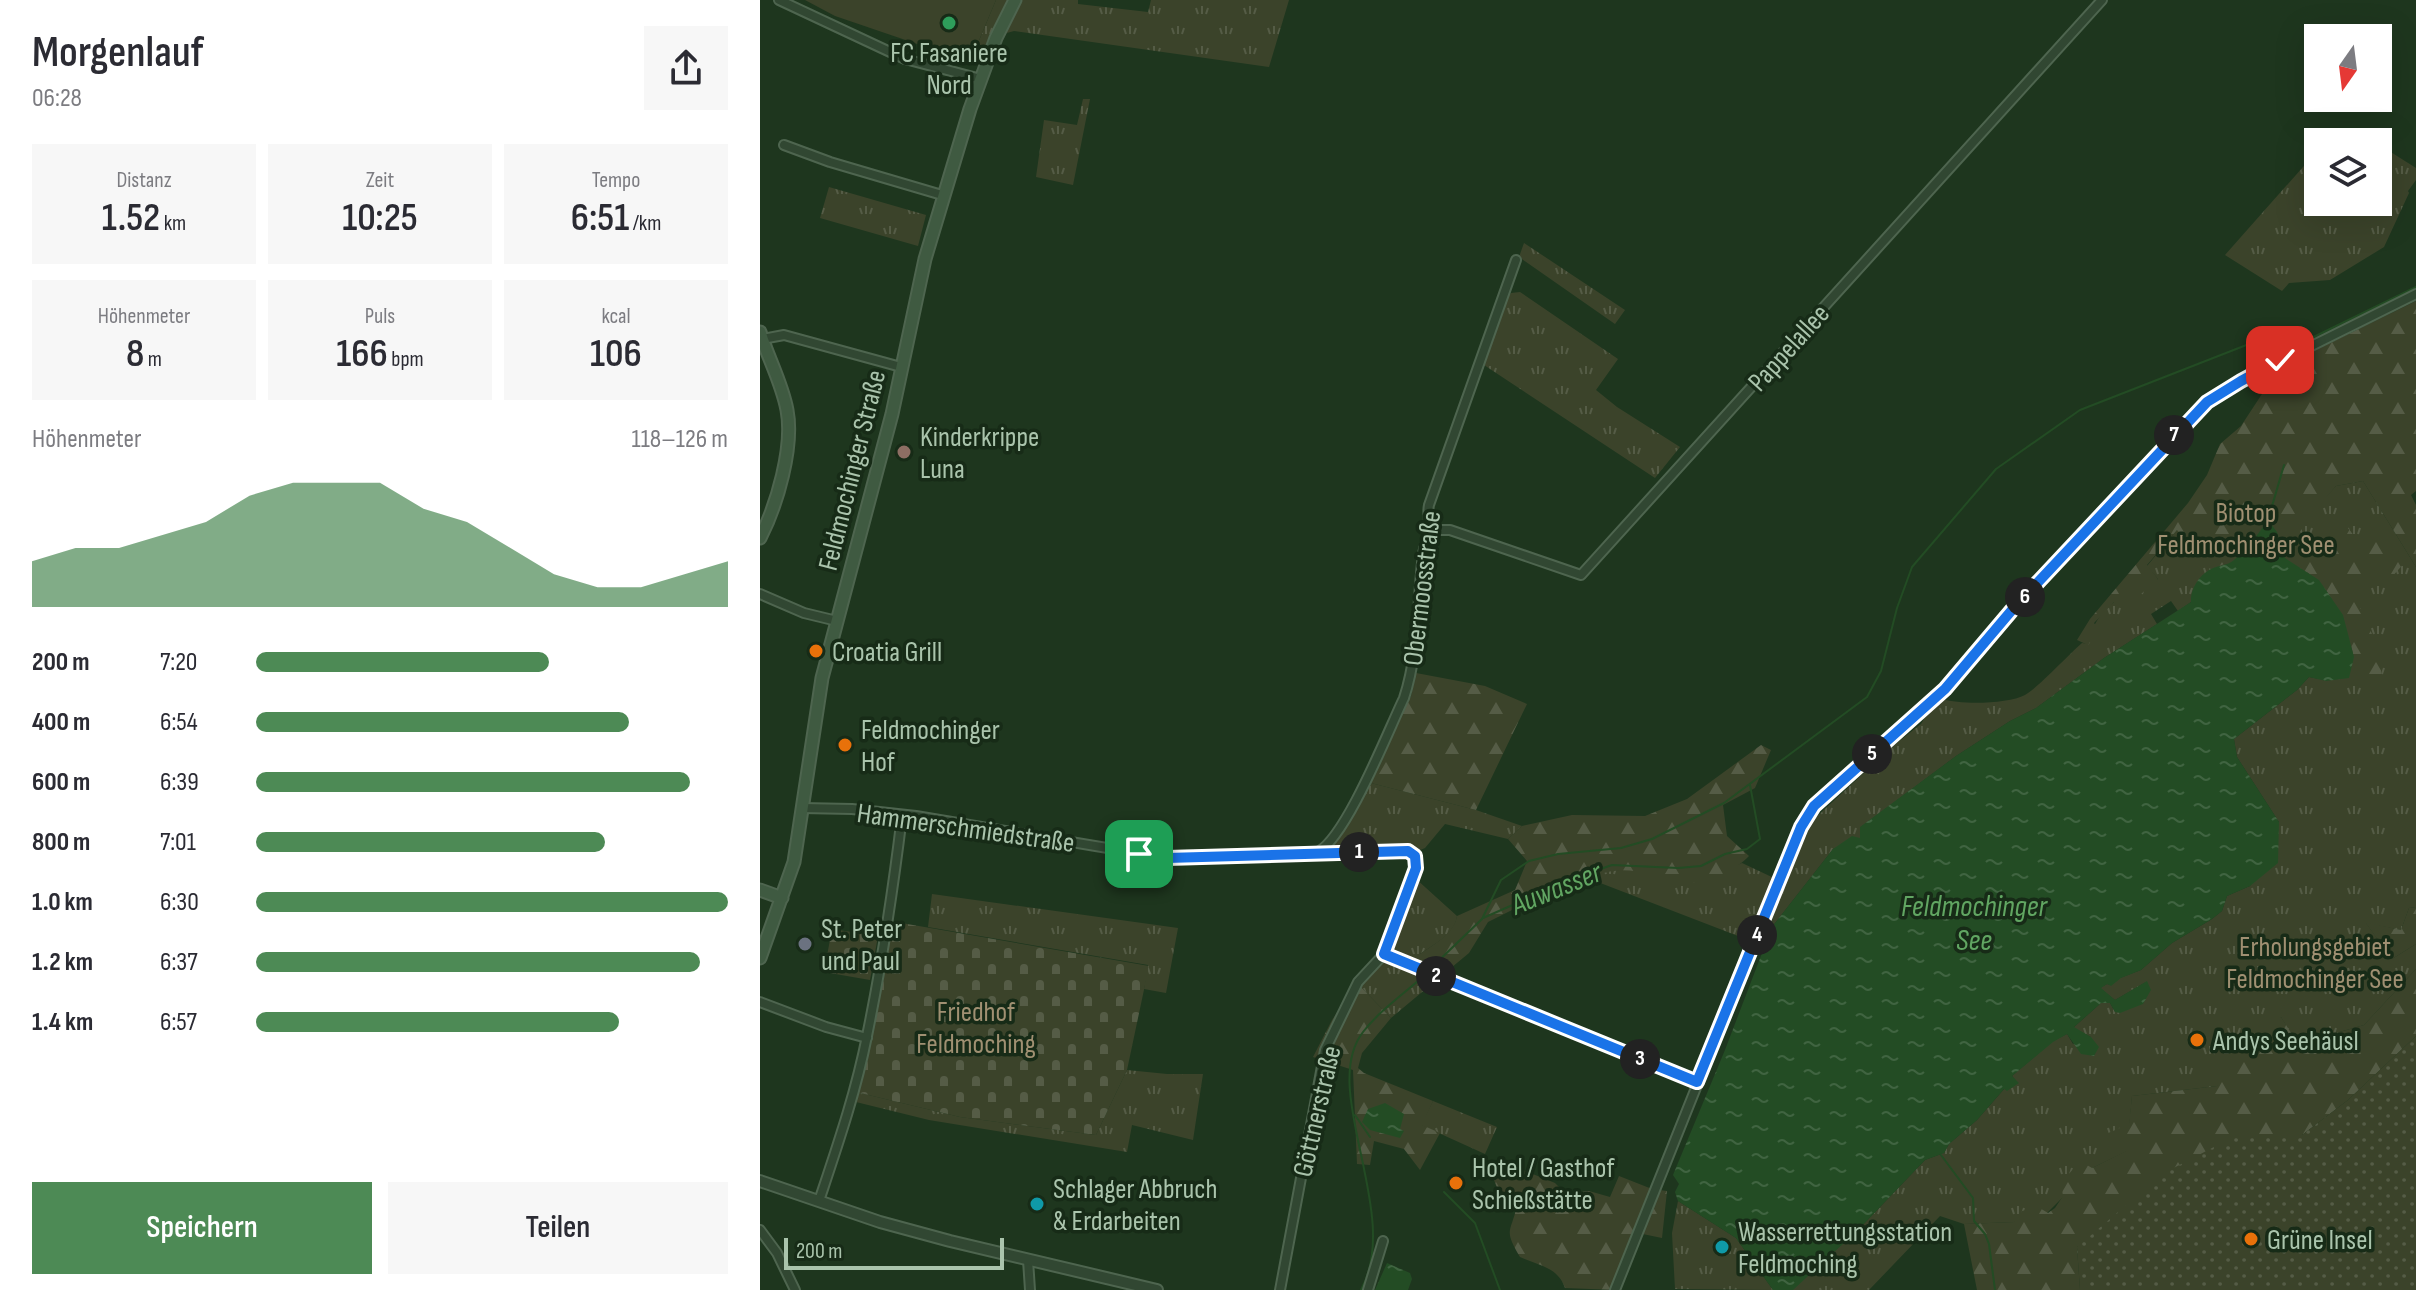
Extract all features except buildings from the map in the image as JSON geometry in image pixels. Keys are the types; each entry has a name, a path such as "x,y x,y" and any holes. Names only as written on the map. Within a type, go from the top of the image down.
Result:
{"main road":[{"name":"Feldmochinger Straße","path":"760,958 794,862 822,678 879,465 917,291 942,195 996,38 1015,0"},
{"path":"760,538 780,479 788,430 785,403 761,336"},
{"path":"760,890 782,898"}],"street":[{"path":"779,0 905,59 981,79"},
{"name":"Pappelallee","path":"1429,530 1450,530 1581,575 2102,0"},
{"path":"784,145 841,166 942,195"},
{"name":"Obermoosstraße","path":"1314,854 1330,844 1345,819 1404,698 1414,642 1423,550 1429,530 1429,505 1516,260"},
{"path":"1615,1290 1801,827 1814,806 1945,689 2012,610 2207,402 2241,381 2416,294"},
{"path":"761,336 784,335 901,367"},
{"path":"760,594 804,613 837,621"},
{"name":"Hammerschmiedstraße","path":"802,808 902,816 1167,858 1408,851 1415,856"},
{"path":"819,1201 867,1038 892,897 902,816"},
{"name":"Göttnerstraße","path":"1280,1290 1321,1062 1358,982 1384,954 1416,868 1415,856"},
{"path":"1384,954 1697,1082"},
{"path":"760,1002 826,1027 867,1038"},
{"path":"760,1181 950,1241 1157,1290"},
{"path":"760,1230 777,1253 795,1290"},
{"path":"1368,1290 1383,1241"},
{"path":"1028,1260 1030,1290"}],"green space":[{"path":"805,0 996,0 970,62 835,16"},
{"path":"996,0 1078,0 1078,4 1148,12 1151,0 1289,0 1269,67 1014,31 1003,34 987,68 970,62"},
{"path":"1083,99 1090,99 1073,185 1036,177 1044,120 1077,125"},
{"path":"2392,153 2416,168 2416,180 2408,191 2384,247 2330,280 2289,283 2282,291 2225,255 2304,166 2304,216 2392,216"},
{"path":"829,187 926,215 918,246 820,218"},
{"path":"1524,243 1625,310 1615,324 1519,257"},
{"path":"1520,292 1618,359 1596,390 1680,447 1655,478 1484,365 1506,299 1511,293"},
{"name":"Biotop Feldmochinger See","path":"2416,301 2416,491 2411,495 2416,505 2416,567 2363,481 2336,486 2298,535 2311,544 2323,528 2340,518 2355,537 2374,530 2407,560 2390,579 2366,579 2365,590 2350,588 2382,661 2380,687 2349,678 2354,657 2343,615 2319,580 2285,558 2277,532 2268,520 2244,551 2210,569 2177,530 2147,565 2158,579 2132,602 2114,602 2094,623 2100,631 2088,645 2077,640 2090,619 2188,503 2207,475 2220,444 2241,426 2279,368"},
{"path":"2363,481 2416,567 2416,907 2409,908 2401,930 2366,923 2392,959 2416,944 2416,969 2364,1025 2297,1044 2281,1017 2217,1086 2132,1096 2127,1151 2092,1168 2047,1213 2014,1222 1964,1224 1940,1216 1869,1290 1791,1290 1858,1230 1925,1160 1944,1153 1949,1144 1977,1120 2005,1088 2018,1083 2012,1076 2053,1041 2067,1034 2073,1044 2091,1037 2073,1028 2101,1003 2110,1003 2115,1012 2146,982 2115,1000 2100,988 2141,970 2172,943 2222,911 2227,896 2250,886 2279,822 2237,757 2234,739 2309,677 2319,679 2191,602 2178,611 2171,601 2151,614 2157,624 2036,708 1956,756 1861,827 1861,838 1833,849 1772,927 1765,941 1780,896 1813,820 1921,724 1933,704 1943,699 1997,702 2018,698 2031,691 2082,643 2088,644 2098,619 2114,602 2158,579 2147,566 2177,530 2325,498 2336,486"},
{"path":"1416,673 1485,686 1527,704 1476,810 1367,782 1411,696"},
{"path":"1761,745 1771,750 1755,788 1723,805 1727,836 1749,856 1735,867 1718,876 1689,883 1636,871 1604,873 1591,878 1599,882 1514,909 1488,922 1469,953 1440,977 1418,967 1420,954 1447,934 1457,916 1515,890 1527,861 1508,839 1522,826 1572,815 1645,816 1687,799"},
{"path":"1367,782 1476,810 1522,826 1508,839 1445,824 1425,848 1413,853 1335,850 1334,844"},
{"path":"1742,863 1776,879 1751,941 1590,879 1606,871 1633,869 1700,880"},
{"path":"1415,878 1457,916 1448,934 1420,954 1440,977 1391,1018 1357,983 1384,955"},
{"path":"932,894 1178,928 1166,993 1144,989 1148,965 928,927"},
{"path":"2416,907 2416,944 2392,959 2365,922 2401,930 2409,908"},
{"name":"Friedhof Feldmoching","path":"890,921 1149,966 1127,1070 1096,1135 960,1117 856,1092"},
{"path":"832,929 878,936 870,980 824,972"},
{"path":"2416,969 2416,1036 2348,1100 2302,1135 2279,1136 2077,1247 2080,1290 1977,1290 1964,1224 2014,1222 2022,1211 2038,1207 2048,1213 2055,1208 2063,1196 2061,1183 2080,1161 2092,1168 2126,1151 2106,1134 2129,1124 2132,1096 2217,1086 2226,1044 2281,1017 2298,1044 2364,1025"},
{"path":"1357,983 1391,1018 1362,1053 1358,1068 1433,1101 1422,1125 1440,1133 1420,1170 1404,1149 1374,1141 1370,1165 1357,1164 1353,1070 1313,1057 1332,1020"},
{"path":"2416,1036 2416,1290 2080,1290 2077,1247 2164,1173 2237,1135 2302,1135 2348,1100"},
{"path":"1127,1070 1203,1074 1193,1140 1132,1125 1127,1152 929,1120 856,1102 856,1092 960,1117 1096,1135"},
{"path":"1433,1101 1497,1127 1485,1154 1421,1125"},
{"path":"1513,1166 1555,1183 1566,1194 1589,1191 1610,1197 1619,1176 1652,1189 1667,1191 1662,1238 1638,1233 1616,1290 1565,1288 1558,1275 1520,1257 1512,1241 1510,1231 1517,1205 1498,1190 1494,1180 1500,1170"},
{"path":"1678,1201 1736,1238 1773,1290 1675,1289 1672,1233"}],"water":[{"name":"Feldmochinger See","path":"2268,520 2277,532 2285,558 2319,580 2343,615 2354,657 2349,678 2326,681 2309,677 2234,739 2237,757 2279,822 2278,863 2250,886 2227,896 2222,911 2172,943 2141,970 2101,988 2115,1000 2147,981 2151,990 2143,1004 2120,1013 2115,1012 2110,1003 2101,1003 2074,1027 2091,1037 2099,1047 2094,1056 2081,1054 2067,1034 2053,1042 2012,1076 2019,1083 2007,1091 2004,1089 1977,1120 1949,1144 1944,1153 1925,1160 1858,1230 1793,1290 1773,1290 1736,1238 1678,1201 1675,1192 1679,1184 1673,1175 1772,927 1833,849 1852,836 1860,838 1860,827 1956,756 2036,708 2104,658 2191,602 2193,588 2201,576 2234,560"},
{"path":"1385,1103 1404,1114 1400,1129 1404,1131 1400,1138 1370,1130 1362,1122 1368,1109"},
{"path":"1387,1263 1410,1273 1412,1279 1408,1290 1375,1290"}],"waterway":[{"path":"1430,969 1482,919 1501,880 1529,861 1558,854 1621,848 1652,839 1724,803 1867,697 1881,671 1897,608 1912,567 1996,469 2080,410 2249,344 2287,350 2416,287"},
{"path":"2268,520 2284,465"},
{"name":"Auwasser","path":"1483,918 1612,865 1701,866 1725,854 1747,849 1760,839 1750,785"},
{"path":"1361,1290 1371,1259 1373,1225 1354,1119 1350,1086 1352,1057 1370,1024 1426,974"},
{"path":"1355,1115 1370,1137"},
{"path":"1941,1155 1973,1198 1974,1221 1989,1244 1995,1290"},
{"path":"1444,1192 1475,1223 1500,1290"}],"place":[{"name":"FC Fasaniere Nord","path":"949,23"},
{"name":"Kinderkrippe Luna","path":"904,452"},
{"name":"Croatia Grill","path":"816,651"},
{"name":"Feldmochinger Hof","path":"845,745"},
{"name":"St. Peter und Paul","path":"805,944"},
{"name":"Andys Seehäusl","path":"2197,1040"},
{"name":"Hotel / Gasthof Schießstätte","path":"1456,1183"},
{"name":"Schlager Abbruch & Erdarbeiten","path":"1037,1204"},
{"name":"Grüne Insel","path":"2251,1239"},
{"name":"Wasserrettungsstation Feldmoching","path":"1722,1247"}],"route":[{"path":"1139,854 1167,858 1408,851 1415,856 1416,868 1384,954 1697,1082 1801,827 1814,806 1945,689 2012,610 2207,402 2280,360"}],"park label":[{"name":"Erholungsgebiet Feldmochinger See","path":"2315,962"}]}
